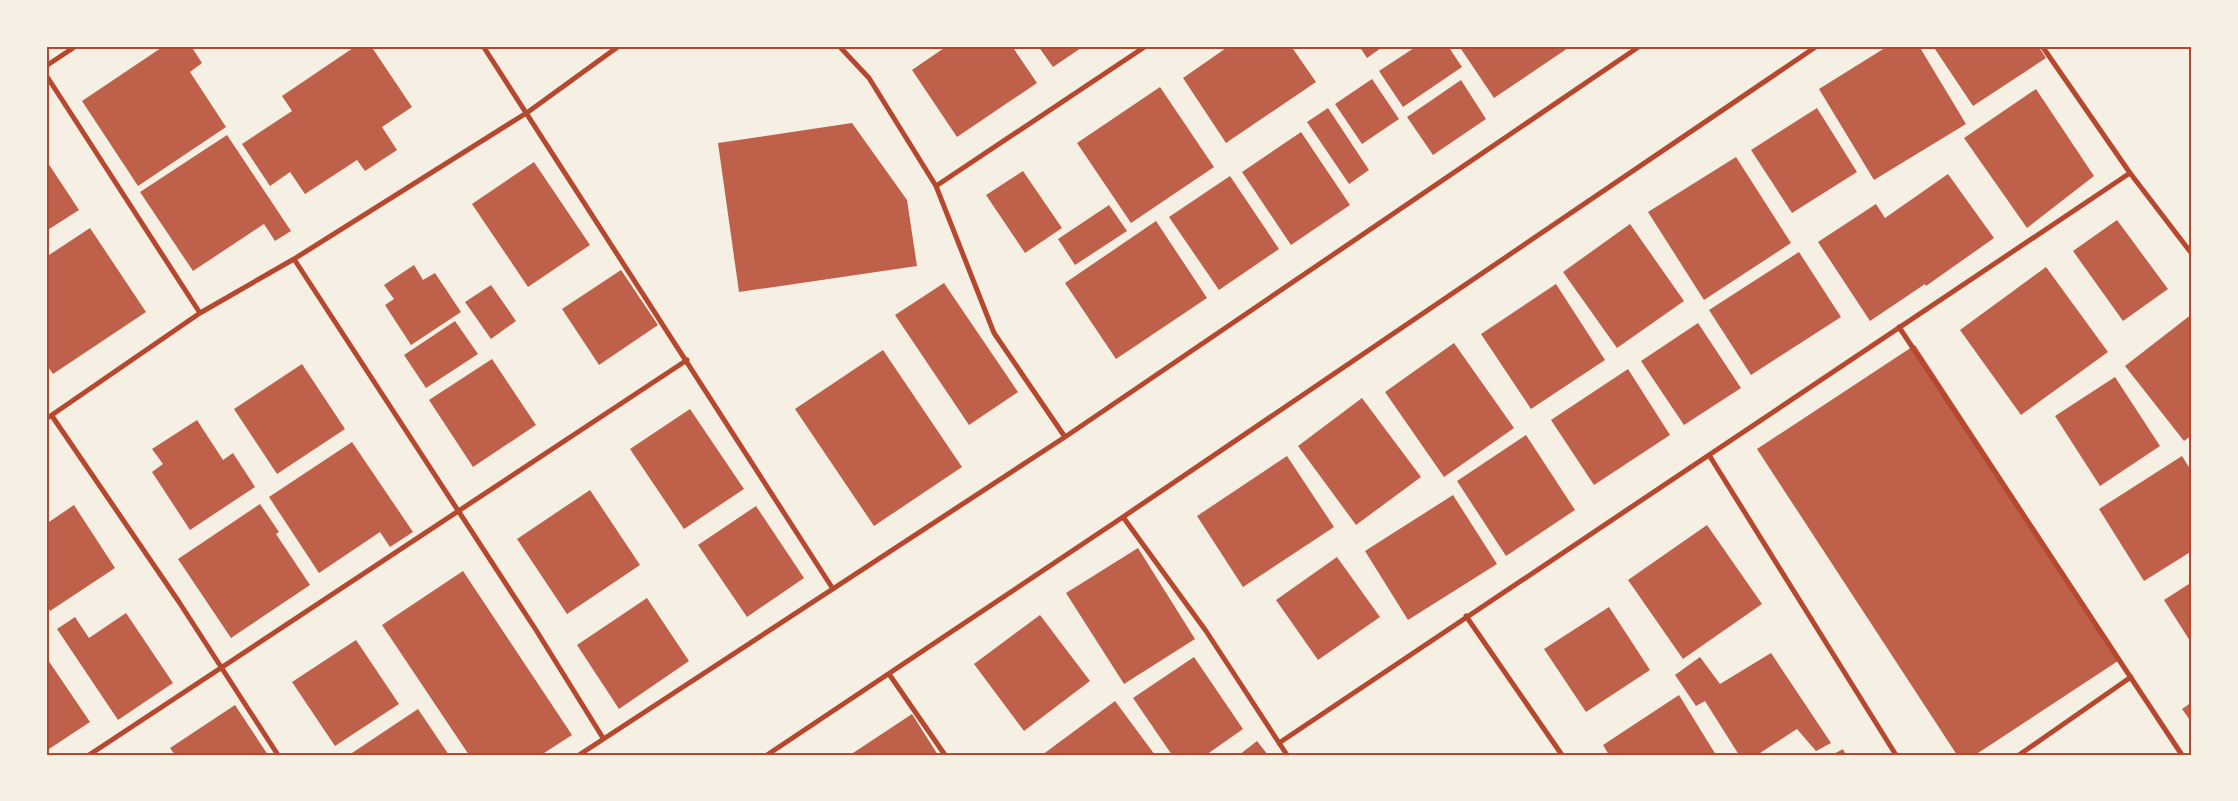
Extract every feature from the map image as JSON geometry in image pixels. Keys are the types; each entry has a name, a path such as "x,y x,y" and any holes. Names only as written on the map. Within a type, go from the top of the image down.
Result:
{"street":[{"path":"46,66 76,46"},
{"path":"483,46 528,112 833,589"},
{"path":"46,419 200,313 294,259 528,112 619,46"},
{"path":"839,46 870,78 936,186 994,333 1065,437"},
{"path":"936,186 1146,46"},
{"path":"579,755 1065,437 1640,46"},
{"path":"766,755 1123,517 1817,46"},
{"path":"2042,46 2130,173 2192,254"},
{"path":"46,76 200,313"},
{"path":"1279,743 2130,173"},
{"path":"294,259 459,511 603,738"},
{"path":"1899,327 2182,755"},
{"path":"89,755 687,360"},
{"path":"52,416 278,755"},
{"path":"1709,454 1896,755"},
{"path":"1123,517 1206,631 1287,755"},
{"path":"1466,616 1562,755"},
{"path":"889,674 945,755"},
{"path":"2019,755 2132,678"}],"building":[{"path":"164,46 191,46 202,63 190,72 226,127 138,186 82,101"},
{"path":"356,46 371,46 412,107 382,127 397,150 365,171 357,160 305,194 290,172 270,186 242,144 292,111 282,96"},
{"path":"947,46 1012,46 1037,83 957,137 912,70"},
{"path":"1038,46 1084,46 1053,67"},
{"path":"1229,46 1291,46 1316,82 1226,143 1183,78"},
{"path":"1359,46 1384,46 1367,58"},
{"path":"1417,46 1448,46 1462,67 1403,107 1379,71"},
{"path":"1459,46 1571,46 1494,98"},
{"path":"1888,46 1919,46 1966,124 1874,180 1819,89"},
{"path":"1933,46 2038,46 2046,58 1973,106"},
{"path":"1372,79 1399,119 1362,144 1335,104"},
{"path":"1461,80 1486,119 1433,155 1407,117"},
{"path":"1160,87 1214,167 1131,223 1077,143"},
{"path":"2036,89 2094,176 2027,228 1964,138"},
{"path":"1328,108 1369,170 1349,184 1307,122"},
{"path":"1817,108 1857,172 1792,213 1751,150"},
{"path":"852,123 907,200 917,266 739,292 718,143"},
{"path":"1301,132 1350,205 1291,245 1242,172"},
{"path":"227,135 291,231 275,241 264,224 193,271 140,192"},
{"path":"1736,157 1791,243 1704,300 1648,212"},
{"path":"46,160 79,210 46,231"},
{"path":"534,162 590,245 528,287 472,204"},
{"path":"1023,171 1062,228 1025,253 986,195"},
{"path":"1948,174 1994,238 1926,286 1925,284 1870,321 1818,242 1876,204 1885,218"},
{"path":"1230,176 1279,249 1219,290 1169,217"},
{"path":"1109,205 1127,231 1075,265 1058,239"},
{"path":"2117,220 2168,289 2123,321 2073,251"},
{"path":"1156,221 1207,298 1116,359 1065,283"},
{"path":"1630,224 1684,301 1617,348 1563,272"},
{"path":"90,228 146,312 53,374 46,364 46,257"},
{"path":"1799,252 1841,317 1751,375 1709,310"},
{"path":"414,265 423,280 435,273 461,312 411,345 385,305 394,299 384,285"},
{"path":"2046,267 2108,352 2021,415 1960,330"},
{"path":"621,270 658,325 599,365 562,309"},
{"path":"944,283 1018,392 969,425 895,315"},
{"path":"1556,284 1605,360 1531,409 1481,334"},
{"path":"491,285 516,321 491,339 465,302"},
{"path":"2192,314 2192,435 2184,441 2125,366"},
{"path":"455,321 478,354 426,388 404,355"},
{"path":"1698,323 1741,388 1684,425 1641,361"},
{"path":"1454,343 1514,428 1444,477 1385,392"},
{"path":"1915,345 2121,659 1975,755 1957,755 1757,449"},
{"path":"883,350 962,467 874,526 795,409"},
{"path":"492,359 536,425 473,467 429,400"},
{"path":"302,364 345,429 277,474 234,409"},
{"path":"1628,369 1670,435 1594,485 1551,420"},
{"path":"2115,377 2160,446 2100,486 2055,416"},
{"path":"1362,398 1421,477 1356,525 1298,446"},
{"path":"690,409 744,489 684,529 630,449"},
{"path":"197,420 223,460 233,453 255,487 190,530 152,472 163,464 152,449"},
{"path":"1526,435 1575,510 1506,556 1457,481"},
{"path":"352,442 413,532 390,547 380,532 319,573 269,497"},
{"path":"1287,456 1334,527 1243,587 1197,516"},
{"path":"2182,456 2192,472 2192,551 2144,581 2099,509"},
{"path":"590,490 640,565 567,614 517,539"},
{"path":"1453,495 1497,564 1408,620 1365,551"},
{"path":"260,504 279,532 276,534 310,585 231,638 178,559"},
{"path":"74,505 115,568 50,611 46,605 46,524"},
{"path":"756,506 804,578 747,617 698,545"},
{"path":"1707,525 1762,604 1683,659 1628,580"},
{"path":"1138,548 1195,639 1124,684 1066,593"},
{"path":"1337,557 1380,617 1318,660 1276,600"},
{"path":"463,571 572,735 541,755 469,755 382,625"},
{"path":"2192,582 2192,644 2164,600"},
{"path":"647,598 689,661 619,709 577,645"},
{"path":"1609,607 1650,670 1586,712 1544,649"},
{"path":"126,613 173,683 118,720 57,629 75,617 89,638"},
{"path":"1040,615 1090,681 1024,731 974,664"},
{"path":"356,640 399,704 335,746 292,682"},
{"path":"1771,653 1831,743 1816,751 1797,729 1757,755 1739,755 1705,701 1696,706 1675,675 1700,657 1720,684"},
{"path":"46,657 90,722 46,751"},
{"path":"1194,657 1243,729 1206,755 1172,755 1133,698"},
{"path":"1679,695 1716,755 1609,755 1603,745"},
{"path":"1115,701 1155,755 1042,755"},
{"path":"2192,702 2192,723 2182,709"},
{"path":"235,705 268,755 175,755 170,748"},
{"path":"418,709 449,755 349,755"},
{"path":"912,714 938,755 850,755"},
{"path":"1257,741 1268,755 1239,755"},
{"path":"1843,749 1846,755 1832,755"}]}
